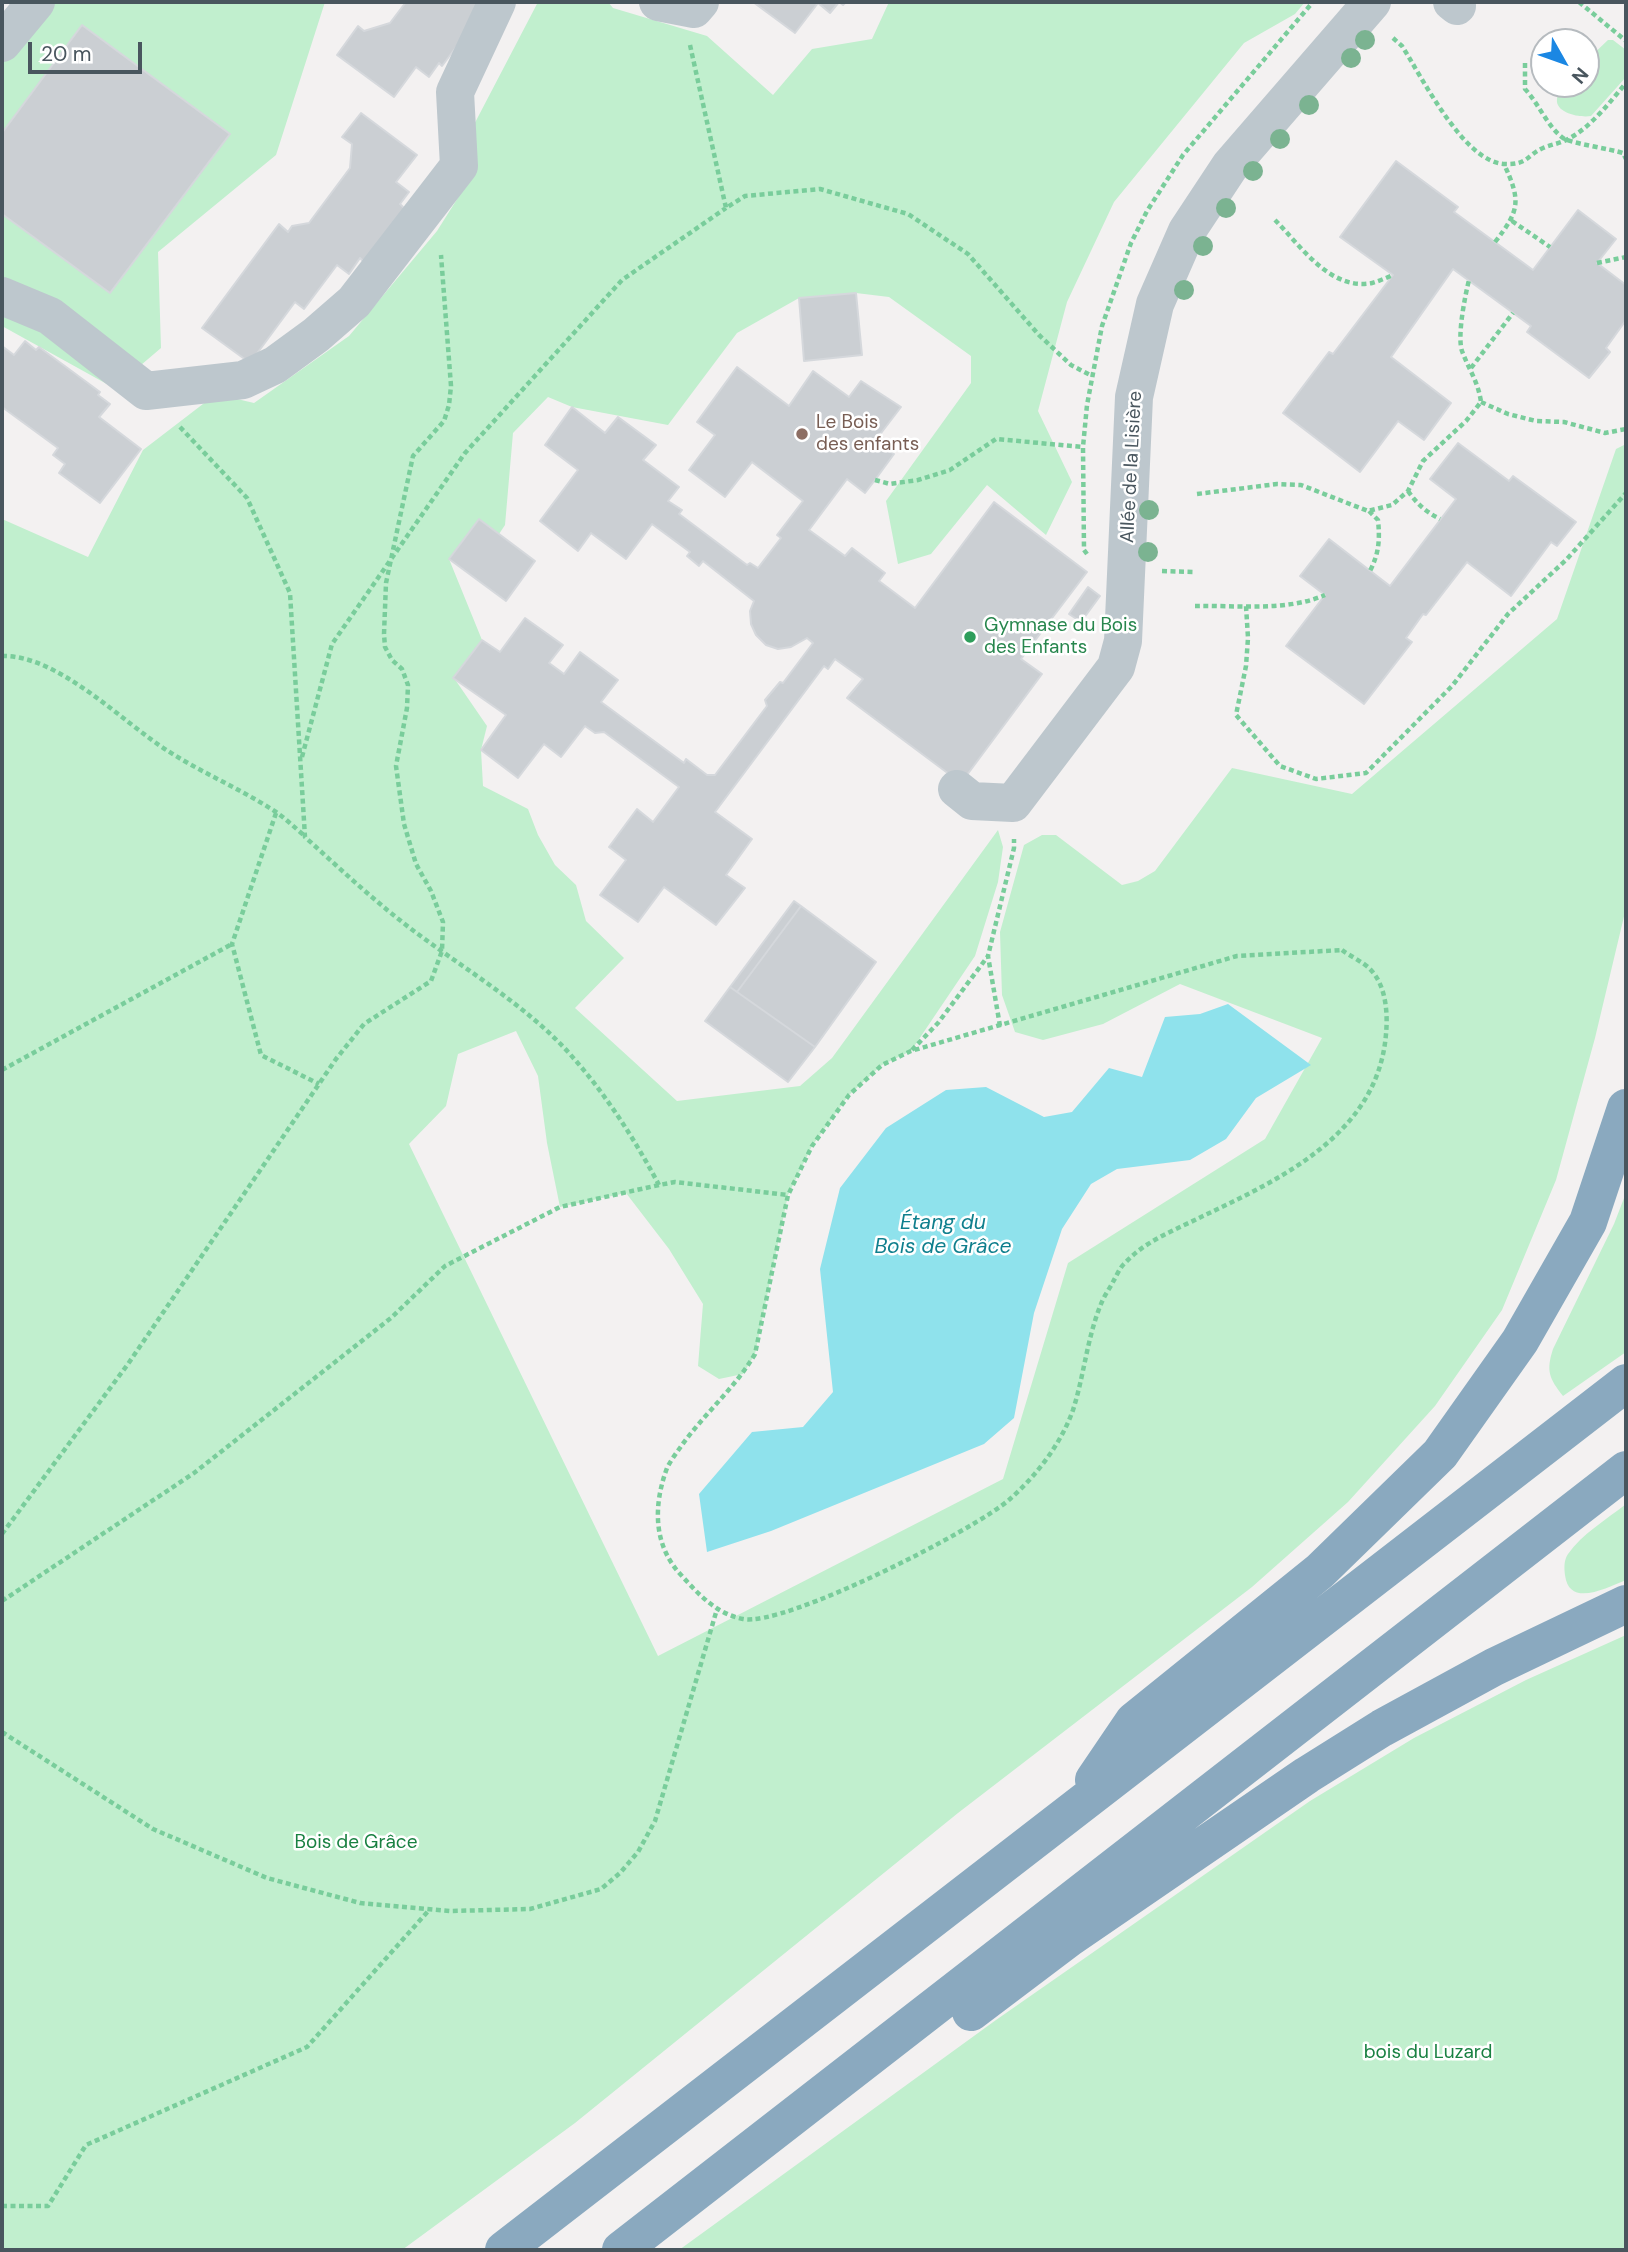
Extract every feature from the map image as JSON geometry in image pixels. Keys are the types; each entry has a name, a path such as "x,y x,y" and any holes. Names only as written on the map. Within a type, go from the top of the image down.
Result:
{"highway":[{"path":"1074,1809 1134,1721 1320,1571 1440,1454 1520,1341 1588,1222 1626,1108"},
{"path":"504,2250 1626,1384"},
{"path":"621,2250 1626,1470"},
{"path":"631,2250 868,2088 1069,1938 1307,1774 1382,1728 1494,1667 1626,1604"}],"street":[{"path":"2,43 36,2"},
{"path":"2,296 50,316 146,391 243,380 275,365 316,335 354,302 459,166 455,92 497,2"},
{"name":"Allée de la Lisière","path":"1013,803 1136,643 1134,397 1155,304 1188,231 1230,166 1367,7"},
{"path":"957,789 972,801 1013,803"}],"path":[{"path":"1579,2 1626,41"},
{"path":"684,4 690,49 726,208"},
{"path":"1367,7 1402,46 1455,129 1488,160 1503,164 1530,159 1545,146 1565,141 1624,152 1626,159"},
{"path":"1525,63 1525,89 1565,141"},
{"path":"1565,141 1588,124 1626,83"},
{"path":"1496,242 1512,221 1517,204 1514,186 1503,164"},
{"path":"301,762 332,644 465,453 622,279 745,197 820,189 908,214 968,254 1039,335 1071,365 1092,376"},
{"path":"2,1534 128,1363 319,1084 364,1024 431,981 442,951 443,922 431,891 416,864 404,824 396,766 407,708 408,685 402,669 392,660 384,634 386,583 413,456 444,421 451,386 440,250 417,219"},
{"path":"1275,220 1324,271 1343,281 1371,283 1393,275"},
{"path":"1512,221 1550,247"},
{"path":"1597,263 1626,257"},
{"path":"1368,511 1392,505 1408,491 1423,461 1466,421 1481,402 1479,385 1461,348 1463,302 1469,280"},
{"path":"1471,368 1513,313"},
{"path":"146,391 247,498 290,593 305,837"},
{"path":"1481,402 1508,414 1536,421 1564,422 1605,433 1626,429"},
{"path":"875,480 890,484 918,480 950,470 996,439 1083,447"},
{"path":"1197,494 1277,484 1301,485 1368,511 1378,520 1380,539 1378,555 1370,571"},
{"path":"1408,491 1428,513 1440,519"},
{"path":"1246,606 1246,666 1236,715 1280,766 1316,779 1366,773 1452,686 1508,614 1566,561 1626,493"},
{"path":"1195,606 1307,603 1325,595"},
{"path":"2,656 13,656 42,665 97,697 167,751 276,813 358,886 534,1020 568,1052 604,1095 639,1147 659,1185"},
{"path":"911,1051 938,1023 988,956 1014,848 1013,803"},
{"path":"276,813 232,944 261,1055 319,1084"},
{"path":"2,1070 232,944"},
{"path":"1342,950 1371,970 1383,992 1387,1021 1385,1052 1374,1082 1352,1121 1329,1144 1257,1191 1156,1239 1124,1263 1101,1304 1072,1413 1047,1458 1029,1481 1008,1501 976,1524 861,1582 802,1606 745,1619 717,1609 696,1592 673,1567 659,1540 657,1504 668,1465 689,1436 743,1374 755,1354 788,1195 812,1146 849,1095 883,1065 911,1051 1000,1026 1237,956 1342,950"},
{"path":"988,956 1000,1026"},
{"path":"2,1601 194,1473 391,1318 445,1266 559,1208 659,1185 675,1182 788,1195"},
{"path":"2,1732 153,1829 267,1878 360,1903 430,1909 530,1909 601,1889 639,1852 655,1822 717,1609"},
{"path":"2,2206 48,2206 86,2146 307,2047 430,1909"}],"green space":[{"path":"29,2 325,2 276,155 158,252 161,348 114,388 2,326 2,53"},
{"name":"Bois de Grâce","path":"538,2 608,2 613,8 707,36 773,95 812,49 872,39 889,2 1305,2 1295,14 1244,43 1114,202 1067,302 1038,411 1072,482 1046,535 987,485 931,554 898,564 886,501 971,383 971,356 889,297 856,293 799,298 737,333 668,425 572,407 548,397 513,433 505,525 499,534 479,519 449,559 482,640 454,678 487,726 481,750 483,786 528,809 538,835 555,865 576,885 586,921 624,958 575,1008 677,1101 800,1086 832,1058 998,830 1003,847 998,882 975,956 911,1051 882,1065 849,1095 812,1146 788,1195 755,1354 743,1374 719,1379 698,1366 703,1304 669,1249 626,1193 560,1207 547,1143 538,1076 516,1031 458,1054 446,1106 409,1144 658,1656 1003,1479 1068,1263 1265,1139 1322,1038 1180,984 1103,1024 1043,1040 1015,1032 1002,995 1000,932 1024,845 1042,835 1056,835 1122,885 1138,881 1155,871 1232,768 1352,794 1557,619 1616,449 1626,444 1626,908 1595,1038 1556,1180 1502,1310 1435,1406 1348,1502 1252,1587 958,1813 575,2123 402,2250 2,2250 2,519 88,557 143,450 216,394 254,403 349,336 437,231 466,185 467,138"},
{"path":"1608,40 1613,40 1626,50 1626,77 1591,116 1564,111 1557,104 1557,98 1600,98 1600,48"},
{"path":"1626,1193 1626,1352 1563,1396 1550,1374 1553,1349 1614,1224"},
{"path":"1626,1504 1626,1580 1590,1593 1573,1591 1565,1575 1568,1554 1587,1533"},
{"name":"bois du Luzard","path":"1626,1635 1626,2250 679,2250 996,2020 1310,1801 1414,1738 1526,1680"}],"water":[{"name":"Étang du Bois de Grâce","path":"1228,1004 1311,1065 1256,1098 1226,1139 1190,1160 1117,1169 1091,1184 1062,1229 1034,1313 1014,1418 984,1444 771,1531 707,1552 699,1494 752,1432 803,1427 833,1392 820,1269 840,1188 886,1128 946,1090 986,1087 1044,1117 1072,1112 1109,1068 1142,1077 1165,1017 1200,1014"}],"building":[{"path":"406,2 484,2 484,10 442,66 439,63 429,77 416,67 394,97 337,55 358,26 364,31 390,23"},
{"path":"753,2 839,2 830,13 818,3 795,33"},
{"path":"82,25 230,134 110,293 2,214 2,133"},
{"path":"361,113 417,155 396,182 409,192 400,204 405,209 364,262 360,258 349,274 337,265 304,309 295,302 250,363 202,328 279,224 288,232 292,226 309,223 350,168 352,144 342,137"},
{"path":"1396,161 1458,207 1454,212 1533,270 1578,210 1616,239 1597,263 1626,285 1626,320 1606,348 1610,352 1589,378 1527,332 1531,326 1453,269 1391,357 1451,403 1424,440 1398,421 1360,472 1283,413 1329,352 1333,354 1393,275 1340,237"},
{"path":"856,293 862,355 804,361 799,298"},
{"path":"25,341 36,350 39,347 100,392 98,395 110,404 99,417 141,449 100,503 59,473 65,464 53,455 58,448 2,407 2,346 14,355"},
{"path":"737,367 789,406 813,371 849,397 861,381 901,407 875,441 894,454 875,480 865,493 847,479 809,530 845,556 852,548 885,573 879,581 915,608 994,502 1087,572 1021,659 1042,674 961,783 847,698 863,679 835,659 828,669 824,666 715,812 752,839 726,875 745,888 716,925 664,887 638,922 600,895 626,860 609,847 637,809 653,822 679,787 604,732 595,733 585,726 561,757 544,744 518,778 481,750 506,715 453,678 482,640 500,652 525,618 563,645 549,663 564,674 580,652 618,680 601,702 684,763 686,759 707,775 715,775 767,706 765,700 780,682 783,683 813,643 807,638 791,647 778,649 766,645 756,635 751,624 750,611 754,601 703,561 699,566 687,556 690,552 652,524 626,559 591,533 578,551 540,521 578,470 545,445 572,407 605,433 618,417 656,445 643,460 679,487 668,501 682,510 679,514 747,565 750,563 758,568 781,538 777,535 803,501 752,462 725,497 689,470 715,435 697,422"},
{"path":"1458,443 1509,481 1513,476 1576,522 1557,546 1551,542 1511,596 1467,562 1426,615 1423,614 1406,638 1412,642 1364,704 1286,646 1325,595 1300,576 1329,539 1390,586 1456,499 1430,479"},
{"path":"479,519 535,561 506,601 449,559"},
{"path":"1088,587 1100,596 1081,622 1069,614"},
{"path":"794,901 801,906 737,992 730,987"},
{"path":"801,906 876,962 815,1047 737,992"},
{"path":"730,987 815,1047 788,1082 705,1021"}],"place":[{"name":"Le Bois des enfants","path":"802,434"},
{"name":"Gymnase du Bois des Enfants","path":"970,637"}]}
